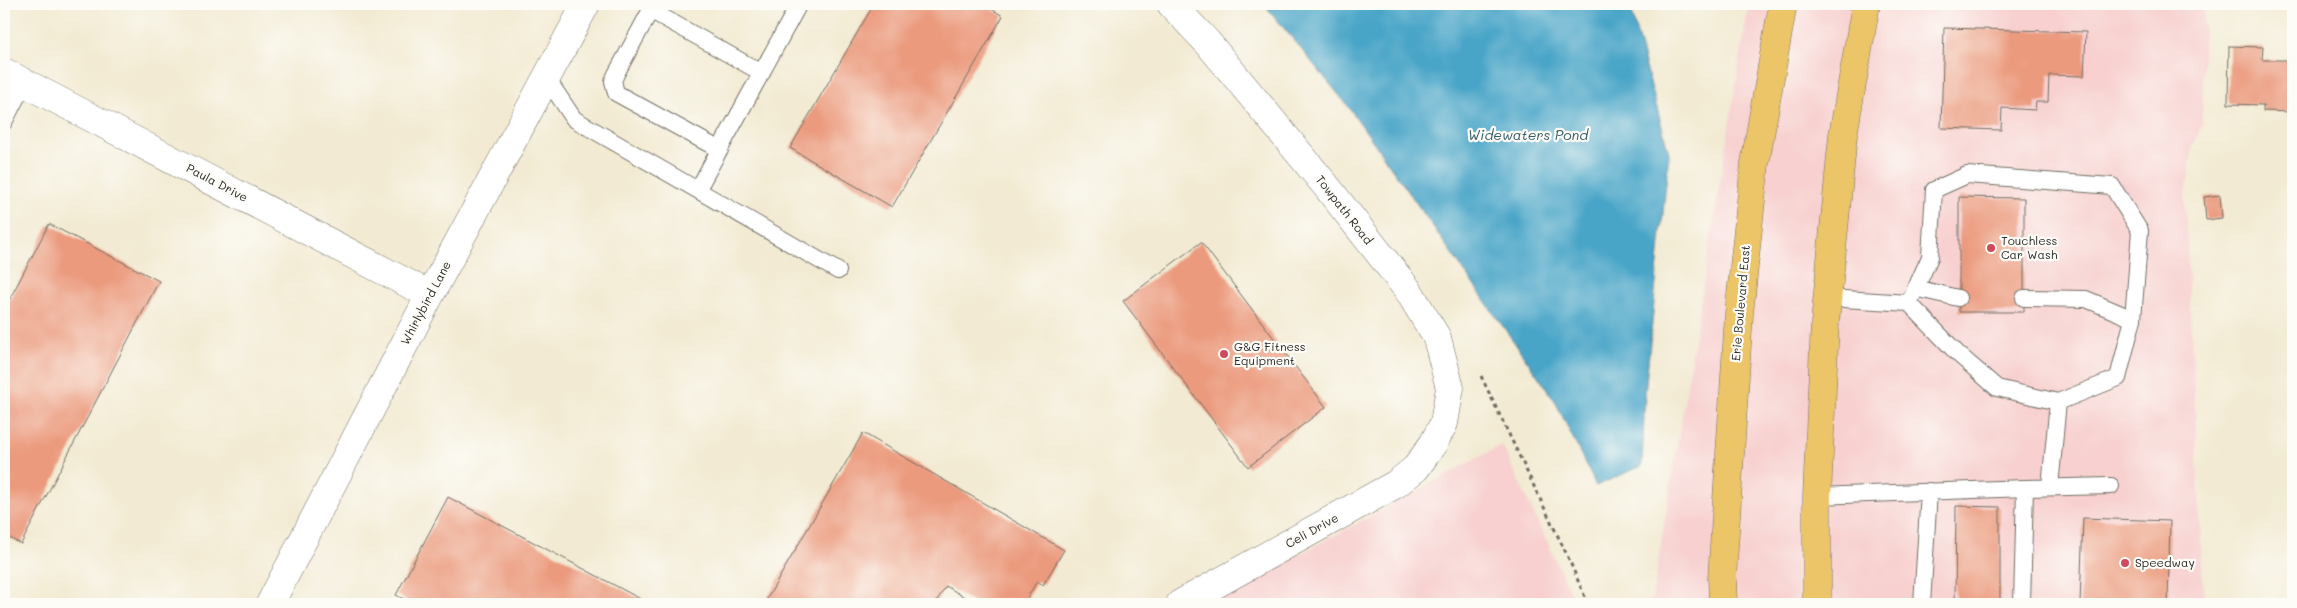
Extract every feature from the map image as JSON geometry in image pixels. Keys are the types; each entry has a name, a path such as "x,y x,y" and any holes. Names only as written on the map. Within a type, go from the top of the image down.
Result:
{"main road":[{"name":"Erie Boulevard East","path":"1723,604 1722,578 1740,305 1755,163 1783,4"},
{"path":"1817,604 1817,496 1827,298 1843,136 1866,4"}],"street":[{"name":"Whirlybird Lane","path":"270,604 430,294 586,4"},
{"name":"Towpath Road","path":"1171,4 1208,43 1316,173 1408,290 1438,338 1450,388 1444,423 1433,444"},
{"name":"Paula Drive","path":"14,78 430,294"},
{"name":"Celi Drive","path":"1180,604 1396,484 1416,468 1433,444"}],"lane":[{"path":"698,189 799,4"},
{"path":"720,150 616,93 613,81 652,7 762,74"},
{"path":"546,77 574,119 838,271"},
{"path":"4,122 14,78"},
{"path":"1967,175 2112,186 2140,231 2133,319 2118,378 2058,402 1997,388 1957,353 1912,295 1930,256 1934,190 1967,175"},
{"path":"1827,298 1912,295 1958,298"},
{"path":"2024,298 2086,299 2133,319"},
{"path":"2050,487 2058,402"},
{"path":"1817,496 2111,486"},
{"path":"2022,604 2025,488"},
{"path":"1922,604 1929,491"}],"path":[{"path":"1477,368 1567,555 1588,604"}],"shaded area":[{"path":"1749,4 2204,4 2202,124 2192,150 2185,202 2204,604 1638,604 1652,600"},
{"path":"1502,445 1576,604 1207,604"}],"water":[{"name":"Widewaters Pond","path":"1264,4 1629,4 1669,153 1645,393 1642,466 1596,486 1554,399 1348,106"}],"building":[{"path":"874,4 983,4 1003,16 892,207 790,148"},
{"path":"1944,28 2086,32 2084,76 2049,75 2048,102 2036,102 2035,110 2002,108 2001,130 1941,128"},
{"path":"2229,46 2263,47 2262,60 2293,60 2293,112 2263,111 2263,105 2228,104"},
{"path":"2220,195 2222,218 2206,220 2204,197"},
{"name":"Touchless Car Wash","path":"1959,197 2024,198 2024,312 1959,312"},
{"path":"49,224 159,281 21,544 4,535 4,310"},
{"name":"G&G Fitness Equipment","path":"1201,242 1326,407 1248,467 1123,301"},
{"path":"863,433 1064,550 1043,585 1037,581 1024,604 976,604 946,586 935,604 764,604"},
{"path":"448,497 650,604 413,604 396,595"},
{"path":"1956,506 2000,507 2000,604 1955,604"},
{"name":"Speedway","path":"2083,518 2170,521 2168,604 2080,604"}],"waterway":[{"path":"1631,10 1637,4"}],"place":[{"name":"Touchless Car Wash","path":"1991,248"},
{"name":"G&G Fitness Equipment","path":"1224,354"},
{"name":"Speedway","path":"2125,563"}]}
